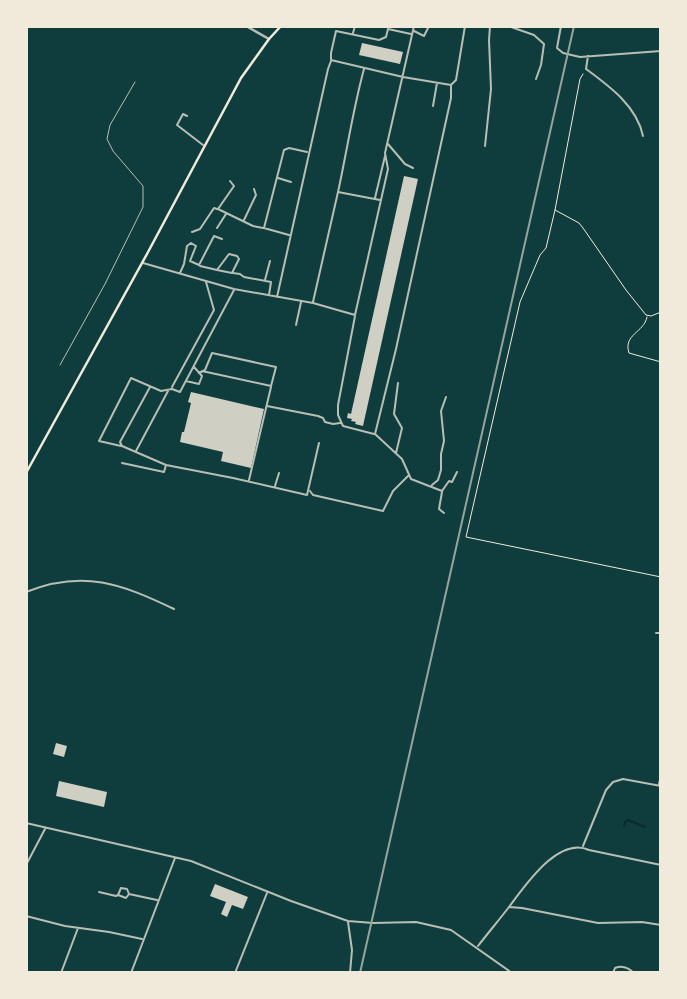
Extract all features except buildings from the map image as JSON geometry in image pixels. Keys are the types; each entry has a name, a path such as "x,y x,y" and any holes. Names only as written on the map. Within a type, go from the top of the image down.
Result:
{"main road":[{"path":"26,473 241,78 281,26"}],"street":[{"path":"246,26 269,39"},
{"path":"353,34 355,26"},
{"path":"375,199 414,26"},
{"path":"277,297 336,31 379,40 386,37 388,29 424,36 429,26"},
{"path":"376,434 466,26"},
{"path":"485,146 491,89 490,26"},
{"path":"508,26 534,34 544,44 536,79"},
{"path":"561,26 557,47 563,53 580,57 661,51"},
{"path":"587,56 586,69 634,113 643,135"},
{"path":"331,60 451,85"},
{"path":"313,303 364,68"},
{"path":"433,106 437,82"},
{"path":"187,116 183,114 177,125 204,145"},
{"path":"387,144 405,164 413,167"},
{"path":"264,228 284,150 289,148 309,152"},
{"path":"385,153 388,169 356,312 338,415 343,426 376,434 402,459 411,479 442,491"},
{"path":"277,178 290,182"},
{"path":"218,209 234,186 230,181"},
{"path":"244,221 256,195 254,189"},
{"path":"338,192 381,200"},
{"path":"192,232 200,229 214,208 253,226 290,235"},
{"path":"217,228 226,213"},
{"path":"199,265 214,236 222,239"},
{"path":"180,273 187,246 191,243 196,249 190,261 271,282 269,295"},
{"path":"217,270 229,254 232,254 239,259 232,273"},
{"path":"265,281 270,261"},
{"path":"142,262 234,289 313,303 355,316 356,312"},
{"path":"135,452 214,310 206,281"},
{"path":"234,289 180,392 171,389 162,391 131,378 99,441 122,446 166,465 307,495 319,443"},
{"path":"296,325 302,301"},
{"path":"200,372 205,370 212,353 276,367 249,481"},
{"path":"193,366 200,372 271,386"},
{"path":"185,381 199,384 202,376 200,372"},
{"path":"396,453 402,428 394,414 398,383"},
{"path":"122,446 120,442 150,387"},
{"path":"431,486 440,475 440,454 444,441 442,411 446,397"},
{"path":"267,406 318,416 333,424 341,422"},
{"path":"122,463 164,472 166,465"},
{"path":"444,513 439,509 442,491 449,481 452,482 457,472"},
{"path":"275,487 279,473"},
{"path":"309,489 313,495 383,511 393,491 409,476"},
{"path":"26,592 56,582 105,582 174,609"},
{"path":"656,633 661,634"},
{"path":"583,847 606,790 613,782 622,779 660,786 661,776"},
{"path":"26,823 206,866 348,920 373,923 416,922 441,927 458,934 512,973"},
{"path":"26,865 45,828"},
{"path":"477,947 532,877 546,862 564,852 583,847 661,865"},
{"path":"131,973 176,857"},
{"path":"118,895 121,888 127,889 129,894"},
{"path":"235,973 268,891"},
{"path":"99,892 127,898 129,894"},
{"path":"129,894 158,900"},
{"path":"509,907 598,923 642,922 661,925"},
{"path":"26,916 143,939"},
{"path":"348,920 352,950 350,973"},
{"path":"61,973 78,928"},
{"path":"612,973 615,968 622,967 634,973"}],"lane":[{"path":"60,365 105,284 143,207 143,186 113,151 107,139 110,125 135,82"}],"path":[{"path":"586,69 580,79 546,248 540,255 520,302 509,344 466,537 661,577"},
{"path":"555,210 579,223 646,315 646,324 629,339 629,353 661,362"},
{"path":"646,315 661,312"}],"waterway":[{"path":"624,826 628,820 645,827"}],"railway":[{"path":"360,973 574,26"}]}
